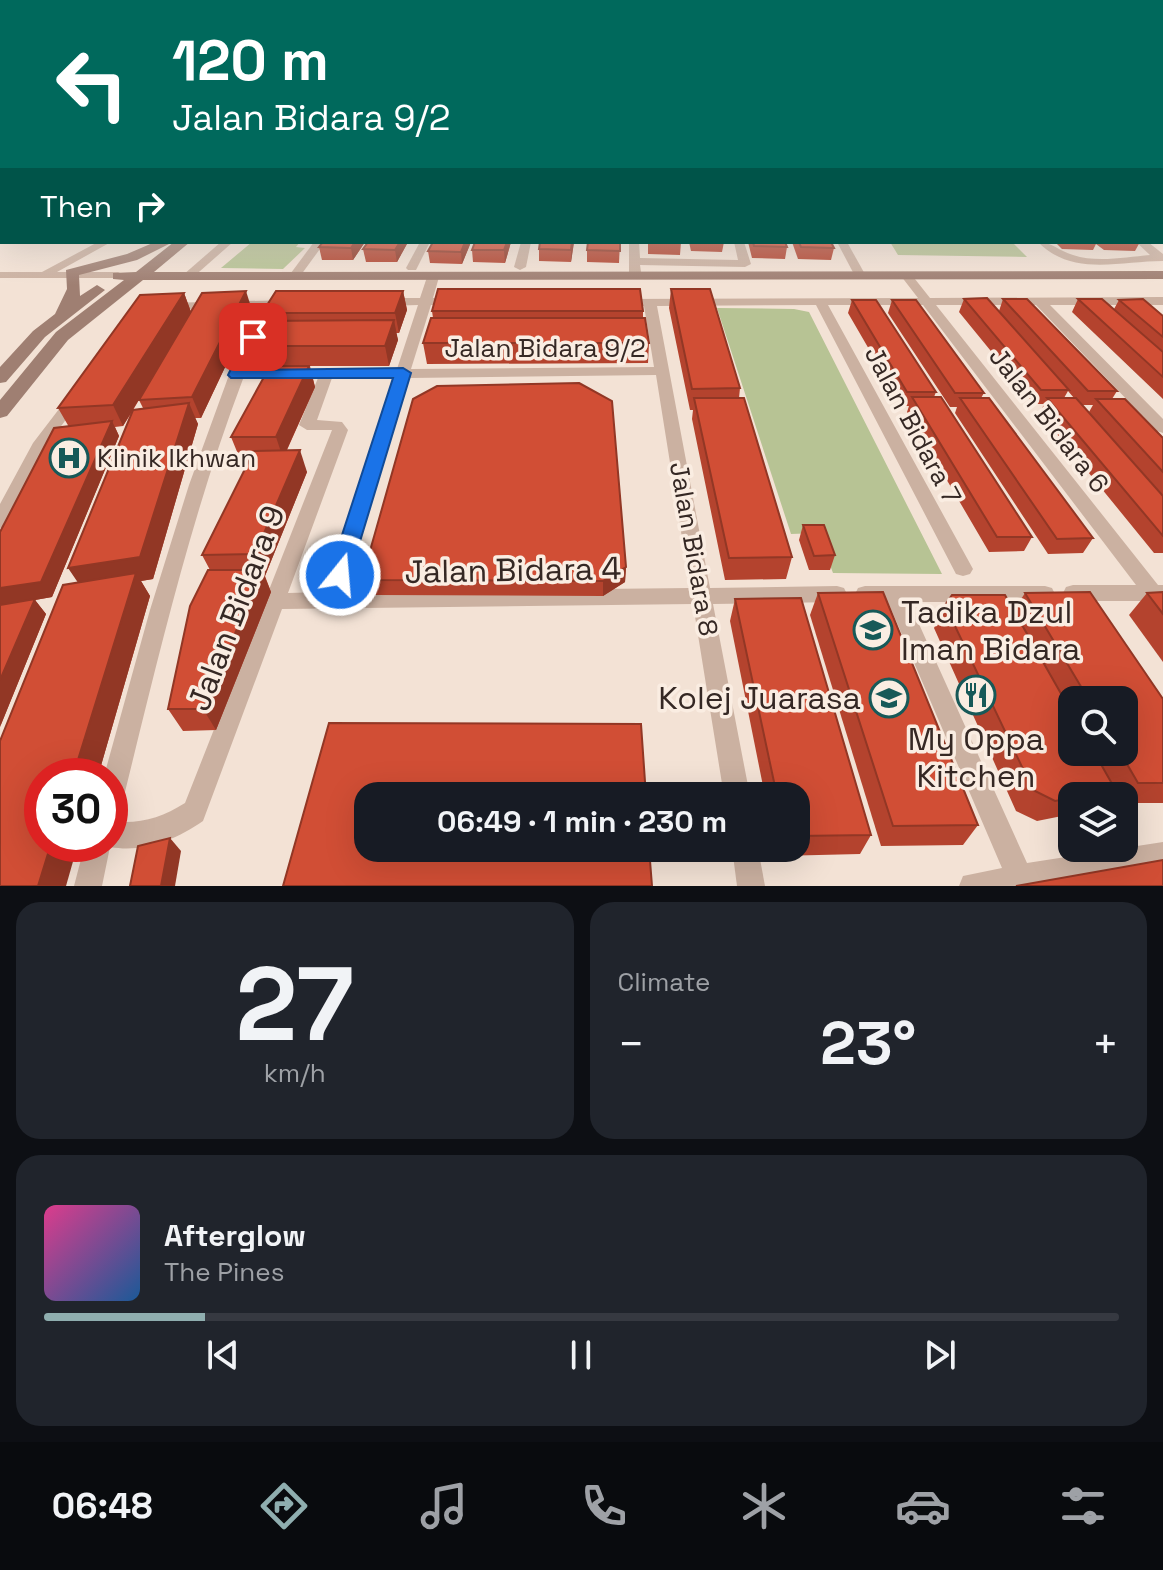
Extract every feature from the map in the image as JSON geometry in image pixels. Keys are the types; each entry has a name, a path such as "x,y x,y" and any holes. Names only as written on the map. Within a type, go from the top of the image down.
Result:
{"street":[{"path":"46,273 102,244"},
{"path":"71,273 132,257 161,244"},
{"path":"0,378 63,314 162,244"},
{"path":"0,412 62,336 91,310 182,244"},
{"path":"180,277 165,270 184,244"},
{"path":"91,310 122,293 180,277 225,244"},
{"path":"294,277 319,244"},
{"path":"412,268 424,244"},
{"path":"520,267 526,244"},
{"path":"634,244 634,269"},
{"path":"0,275 433,277 745,264 740,244"},
{"path":"843,244 860,276"},
{"path":"1045,244 1064,259 1162,258"},
{"path":"1144,244 1162,258"},
{"path":"634,269 860,276 1163,275"},
{"path":"63,314 74,292 75,281 71,273"},
{"path":"0,289 15,275"},
{"name":"Jalan Bidara 6","path":"907,276 1158,593"},
{"path":"332,602 433,277"},
{"path":"363,302 470,301"},
{"path":"605,302 1157,301 1163,311"},
{"path":"154,308 301,302"},
{"name":"Jalan Bidara 8","path":"650,302 735,782"},
{"path":"1040,302 1163,428"},
{"path":"121,758 169,579 218,417 270,303"},
{"name":"Jalan Bidara 7","path":"821,303 963,569"},
{"name":"Jalan Bidara 9/2","path":"236,375 662,371"},
{"name":"Jalan Bidara 9","path":"128,838 175,826 194,812 340,430 337,425 307,425 327,374"},
{"path":"0,521 41,443 87,380"},
{"path":"1083,593 1101,620"},
{"name":"Jalan Bidara 4","path":"275,601 1158,593"},
{"path":"895,594 1020,878"},
{"path":"973,886 1163,855"},
{"path":"88,886 94,862"},
{"path":"747,862 751,886"}],"green space":[{"path":"250,244 298,244 296,247 305,248 283,269 221,268"},
{"path":"891,244 1014,244 1027,257 898,255"},
{"path":"717,308 809,312 942,574 833,573 818,533 791,534"}],"building":[{"path":"321,244 354,244 351,248 319,247"},
{"path":"367,244 399,244 395,250 363,249"},
{"path":"432,244 464,244 461,252 428,251"},
{"path":"474,244 506,244 504,250 472,250"},
{"path":"540,244 572,244 571,250 539,249"},
{"path":"588,244 620,244 620,251 587,250"},
{"path":"786,244 787,247 754,246"},
{"path":"800,244 832,244 834,248 801,247"},
{"path":"438,289 640,289 643,311 432,311"},
{"path":"671,289 710,289 740,388 692,389"},
{"path":"246,291 192,397 139,400 202,293"},
{"path":"276,291 403,291 395,313 262,313"},
{"path":"184,293 113,405 58,408 140,295"},
{"path":"987,298 1069,390 1041,390 964,299"},
{"path":"1003,299 1027,299 1117,391 1088,391"},
{"path":"1078,299 1102,299 1163,352 1163,377"},
{"path":"1143,299 1163,316 1163,337 1119,300"},
{"path":"852,300 876,300 936,392 907,392"},
{"path":"892,300 916,300 984,393 955,393"},
{"path":"431,318 645,318 649,343 423,343"},
{"path":"394,320 385,346 243,346 259,321"},
{"path":"270,366 309,366 276,437 231,437"},
{"path":"579,383 612,401 626,567 603,581 371,580 366,565 413,399 437,386"},
{"path":"912,397 941,397 1032,537 997,537"},
{"path":"694,398 744,398 792,557 729,558"},
{"path":"960,398 989,398 1093,538 1057,539"},
{"path":"1047,398 1076,398 1163,496 1163,536"},
{"path":"1096,399 1125,399 1163,438 1163,472"},
{"path":"189,403 140,557 68,568 133,410"},
{"path":"112,421 41,582 0,588 0,532 54,428"},
{"path":"300,450 255,554 202,555 254,451"},
{"path":"803,525 824,525 835,555 814,556"},
{"path":"208,570 262,570 203,709 168,709 190,606"},
{"path":"136,573 79,758 24,758 24,862 45,862 38,886 0,886 0,741 63,585"},
{"path":"883,592 978,825 893,826 818,593"},
{"path":"1090,592 1163,699 1163,783 1138,783 1128,766 1138,766 1138,686 1081,686 1025,593"},
{"path":"1163,592 1163,614 1147,593"},
{"path":"952,595 1005,595 1058,688 1058,766 1102,766 1111,782 1058,782 1058,800 1055,801 1033,790 945,605"},
{"path":"801,598 871,835 810,836 810,782 774,782 735,599"},
{"path":"35,599 0,680 0,605"},
{"path":"329,723 641,724 645,782 354,782 354,862 650,862 652,886 283,886"},
{"path":"170,838 161,886 130,886 138,846"},
{"path":"1163,860 1163,886 1016,886"}],"place":[{"name":"Klinik Ikhwan","path":"69,458"},
{"name":"Tadika Dzul Iman Bidara","path":"873,630"},
{"name":"My Oppa Kitchen","path":"976,695"},
{"name":"Kolej Juarasa","path":"889,698"}],"route":[{"path":"253,337 236,375 403,373 340,575"}]}
